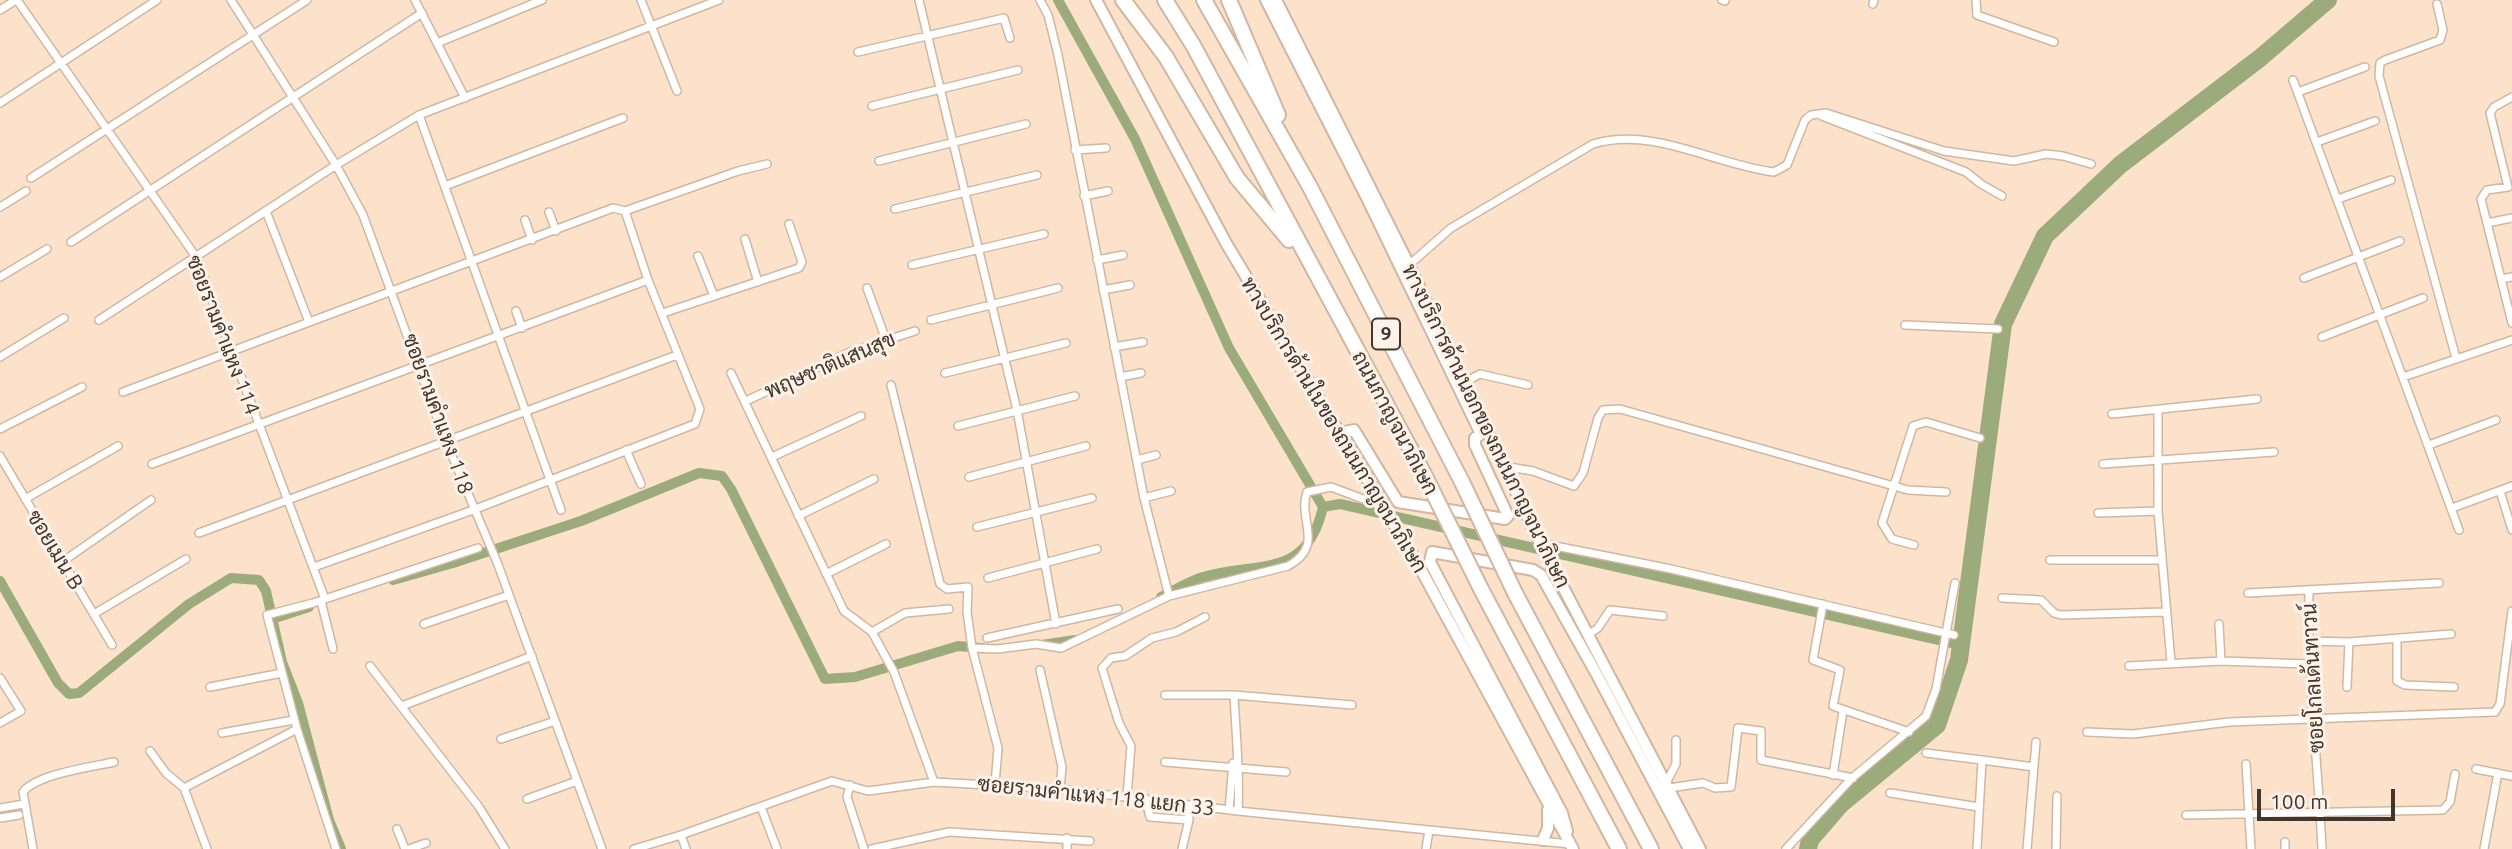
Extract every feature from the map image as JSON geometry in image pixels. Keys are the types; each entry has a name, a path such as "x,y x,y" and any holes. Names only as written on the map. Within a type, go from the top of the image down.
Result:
{"highway":[{"path":"1124,0 1166,57 1237,178 1306,260"},
{"name":"ถนนกาญจนาภิเษก","path":"1165,0 1193,45 1306,260 1425,476 1481,589 1619,849"},
{"name":"ถนนกาญจนาภิเษก","path":"1204,0 1310,187 1462,482 1515,593 1651,849"},
{"path":"1229,0 1310,187"}],"main road":[{"name":"ทางบริการด้านในของถนนกาญจนาภิเษก","path":"1096,0 1226,243 1419,566 1572,847"},
{"path":"1276,1 1367,198 1536,542"},
{"name":"ทางบริการด้านนอกของถนนกาญจนาภิเษก","path":"1276,1 1409,265 1465,382 1536,542 1700,849"},
{"path":"1340,433 1354,430 1398,502 1505,519 1508,516 1475,445 1475,438 1481,434"},
{"path":"1572,847 1562,813 1430,562 1432,552 1537,572 1596,673 1689,849"},
{"path":"1551,572 1596,673"},
{"path":"1543,840 1548,828 1547,805"}],"street":[{"path":"0,10 16,0"},
{"name":"ซอยรามคำแหง 114","path":"16,0 196,257 314,567 333,649"},
{"path":"0,103 156,0"},
{"name":"ซอยรามคำแหง 118","path":"230,0 291,99 336,165 363,215 445,439 497,562 602,849"},
{"path":"31,178 307,0"},
{"path":"415,0 465,98"},
{"path":"437,43 542,0"},
{"path":"641,0 677,91"},
{"path":"99,320 336,165 419,115 719,0"},
{"path":"919,0 1017,410 1056,624"},
{"path":"1040,0 1048,15 1058,55 1074,150 1144,498 1169,596"},
{"path":"1976,0 1977,15 2054,42"},
{"path":"2437,4 2443,30 2440,40 2385,60 2380,64 2379,76 2455,358"},
{"path":"71,242 422,13"},
{"path":"858,52 1004,18 1010,38"},
{"path":"2298,92 2365,67"},
{"path":"872,106 1018,70"},
{"path":"2293,80 2459,530"},
{"path":"2512,97 2494,107 2490,113 2508,187 2497,187 2482,194 2512,323"},
{"path":"1409,265 1451,228 1593,144 1620,138 1637,140 1774,172 1787,165 1805,120 1818,114 1832,114 1966,172 2002,196"},
{"path":"419,115 561,510"},
{"path":"445,186 623,118"},
{"path":"2317,142 2375,121"},
{"path":"879,161 1026,124"},
{"path":"1885,136 1964,155 2014,161 2046,154 2091,164"},
{"path":"1074,150 1106,148"},
{"path":"123,392 471,264 613,208 625,212 726,175 767,164"},
{"path":"895,209 1037,175"},
{"path":"2338,199 2391,180"},
{"path":"0,207 26,191"},
{"path":"1084,195 1108,191"},
{"path":"265,211 309,322"},
{"path":"549,212 556,230"},
{"path":"314,567 473,510 695,424 700,417 700,409 648,280 625,212"},
{"path":"2487,223 2512,218"},
{"path":"525,220 532,240"},
{"path":"663,313 801,265 789,224"},
{"path":"912,265 1044,234"},
{"path":"745,239 758,282"},
{"path":"2304,278 2400,241"},
{"path":"0,277 47,249"},
{"path":"1097,260 1123,255"},
{"path":"698,256 714,296"},
{"path":"2501,279 2512,277"},
{"path":"152,464 420,367 648,280"},
{"path":"1103,290 1130,285"},
{"path":"867,288 886,340"},
{"path":"931,320 1058,288"},
{"path":"2322,337 2423,298"},
{"path":"516,311 522,328"},
{"path":"0,357 64,318"},
{"path":"1905,325 1998,329"},
{"name":"พฤษชาติแสนสุข","path":"746,401 850,352 915,331"},
{"path":"2403,377 2512,340"},
{"path":"1114,347 1143,342"},
{"path":"945,373 1066,343"},
{"path":"199,533 445,439 524,413 677,355"},
{"name":"พฤษชาติแสนสุข","path":"731,373 844,611 872,632 894,672 934,782"},
{"path":"1120,377 1141,373"},
{"path":"1465,382 1480,374 1528,385"},
{"path":"891,385 940,584 947,589 968,587 968,626 972,648 998,748 995,784"},
{"path":"0,429 82,387"},
{"path":"958,426 1075,397"},
{"path":"2112,414 2257,399"},
{"path":"1503,466 1533,471 1574,486 1583,473 1598,418 1603,410 1620,409 1892,485 1920,492 1946,492"},
{"path":"2158,411 2158,511 2164,612 2171,662"},
{"path":"772,457 861,416"},
{"path":"2429,445 2496,420"},
{"path":"1914,545 1892,539 1883,527 1883,516 1916,424 1926,422 1980,438"},
{"path":"25,499 118,446"},
{"path":"969,477 1086,446"},
{"path":"626,450 641,484"},
{"path":"2103,464 2274,452"},
{"path":"1137,460 1156,455"},
{"name":"ซอยเมน B","path":"0,456 112,645"},
{"path":"798,516 874,479"},
{"path":"2452,508 2512,486"},
{"path":"972,648 998,649 1036,644 1061,648 1169,596 1297,561 1308,545 1304,496 1311,491 1332,487 1383,507"},
{"path":"1144,498 1171,491"},
{"path":"2500,491 2512,530"},
{"path":"977,527 1092,498"},
{"path":"61,562 151,500"},
{"path":"2098,513 2158,511"},
{"path":"1536,542 1949,634"},
{"path":"825,574 886,544"},
{"path":"336,849 296,725 267,615 323,600 478,548"},
{"path":"988,578 1097,549"},
{"path":"94,614 186,559"},
{"path":"2050,561 2161,560"},
{"path":"1786,849 1852,778 1922,722 1930,707 1949,634 1955,583"},
{"path":"2248,593 2439,583"},
{"name":"ซอยโกลเด้นทาวน์","path":"2309,590 2308,664 2316,720 2322,849"},
{"path":"424,624 509,595"},
{"path":"2001,598 2041,600 2054,613 2061,615 2164,612"},
{"path":"1823,606 1813,660 1840,670 1833,706 1909,732"},
{"path":"872,632 905,613 949,609"},
{"path":"987,638 1118,609"},
{"path":"1588,635 1598,628 1610,610 1663,616"},
{"path":"2087,732 2133,734 2229,722 2495,712 2500,704 2512,611"},
{"path":"1127,796 1131,746 1119,723 1102,668 1106,661 1125,656 1152,638 1176,632 1205,617"},
{"path":"2219,624 2221,661"},
{"path":"2308,641 2349,642 2451,634"},
{"path":"2397,639 2397,681 2400,684 2454,687"},
{"path":"2347,687 2349,642"},
{"path":"401,706 532,656"},
{"path":"2129,666 2221,661 2308,664"},
{"path":"370,666 480,807 505,849"},
{"path":"1040,670 1062,767 1060,789"},
{"path":"210,687 282,673"},
{"path":"0,723 21,711 1,681"},
{"path":"1165,695 1234,695 1352,705"},
{"path":"1234,695 1238,811"},
{"path":"1833,775 1843,711"},
{"path":"501,739 555,721"},
{"path":"222,733 296,725"},
{"path":"184,788 296,725"},
{"path":"1676,740 1676,764 1667,785 1703,783 1715,788 1731,787 1738,728 1761,732 1761,760 1852,778"},
{"path":"2027,849 2036,742"},
{"path":"150,751 166,773 184,788 207,849"},
{"path":"1926,753 2034,767"},
{"path":"1977,849 1982,761"},
{"path":"33,849 23,792 47,778 114,762"},
{"path":"1165,762 1286,772"},
{"path":"2246,764 2251,849"},
{"path":"1229,810 1236,767"},
{"path":"2476,769 2512,776"},
{"path":"2484,849 2498,773"},
{"path":"2186,815 2443,810 2450,802 2455,774"},
{"path":"527,799 577,781"},
{"name":"ซอยรามคำแหง 118 แยก 33","path":"634,849 832,781 868,790 934,782 1060,789 1238,811 1543,840 1572,847"},
{"path":"849,785 847,797 864,849"},
{"path":"1890,793 1979,807"},
{"path":"2056,849 2057,796"},
{"path":"1145,798 1150,817 1189,820"},
{"path":"0,808 24,804"},
{"path":"1182,849 1189,820 1188,805"},
{"path":"761,807 777,849"},
{"path":"0,818 19,815"},
{"path":"397,829 407,849 426,844"},
{"path":"1426,849 1429,830"},
{"path":"872,849 949,832 1090,841"},
{"path":"681,835 687,849"},
{"path":"1067,838 1067,849"}],"waterway":[{"path":"1058,0 1135,139 1229,348 1323,507"},
{"path":"1808,849 1810,840 1841,804 1937,725 1959,660 2003,324 2045,236 2120,165 2260,58 2328,0"},
{"path":"393,580 581,521 699,473 722,476 731,489 825,679 855,677 958,646 982,648"},
{"path":"1161,597 1200,578 1276,564 1291,558 1304,547 1315,531 1323,507 1340,504 1961,645"},
{"path":"0,581 58,683 69,694 79,693 189,604 231,578 259,580 266,591 282,662 298,703 329,820 341,849"},
{"path":"272,619 309,607"},
{"path":"1042,645 1075,640"}]}
